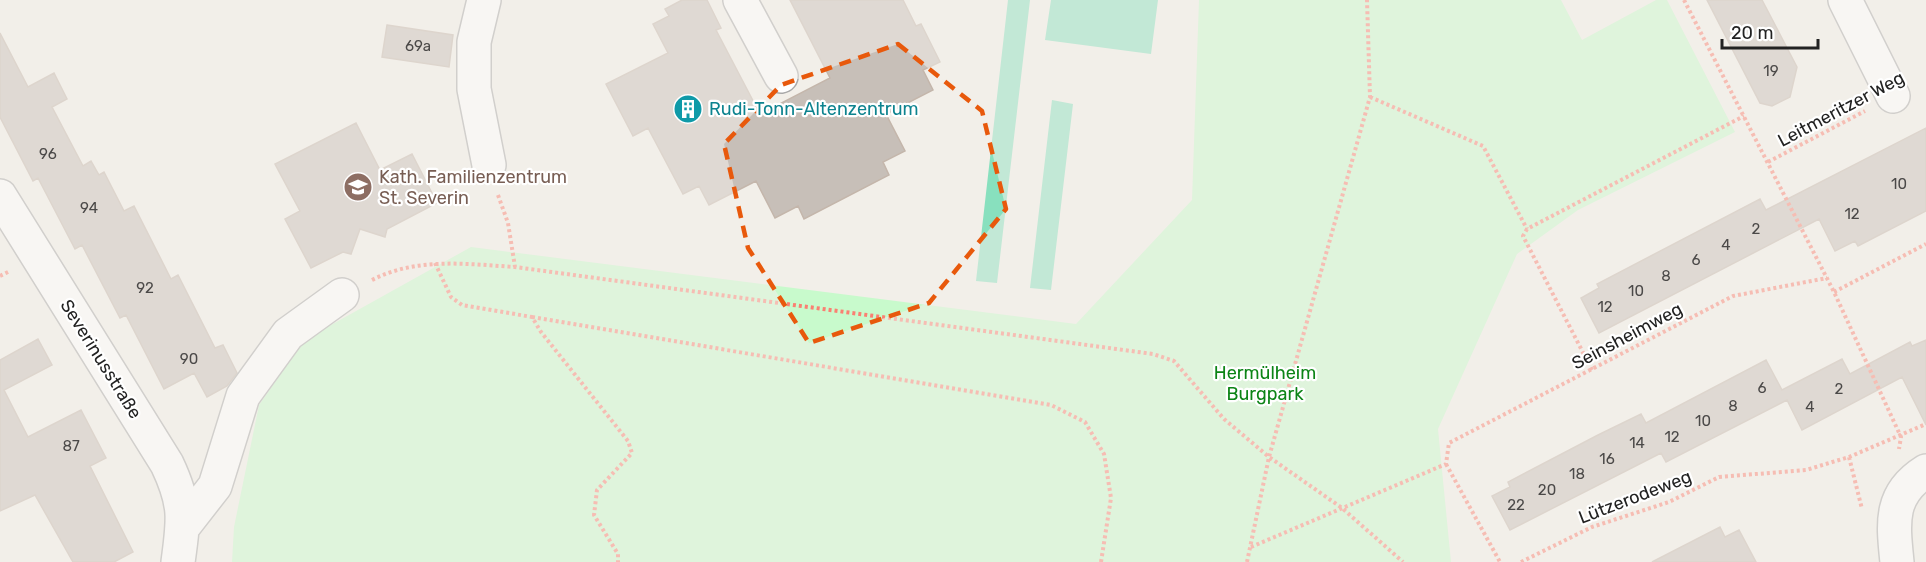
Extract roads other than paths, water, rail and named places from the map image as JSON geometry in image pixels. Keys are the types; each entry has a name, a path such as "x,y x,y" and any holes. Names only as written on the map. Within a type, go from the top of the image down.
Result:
{"street":[{"path":"484,0 474,42 474,89 489,165"},
{"path":"740,0 781,76"},
{"path":"1845,0 1893,96"},
{"name":"Severinusstraße","path":"0,196 167,464 181,493 183,527 178,562"},
{"name":"Severinusstraße","path":"183,527 215,486 243,396 288,334 342,295"},
{"path":"1897,562 1893,521 1900,499 1919,475"}],"place":[{"name":"Rudi-Tonn-Altenzentrum","path":"688,109"},
{"name":"Kath. Familienzentrum St. Severin","path":"358,187"}],"park label":[{"name":"Hermülheim Burgpark","path":"1265,383"}]}
